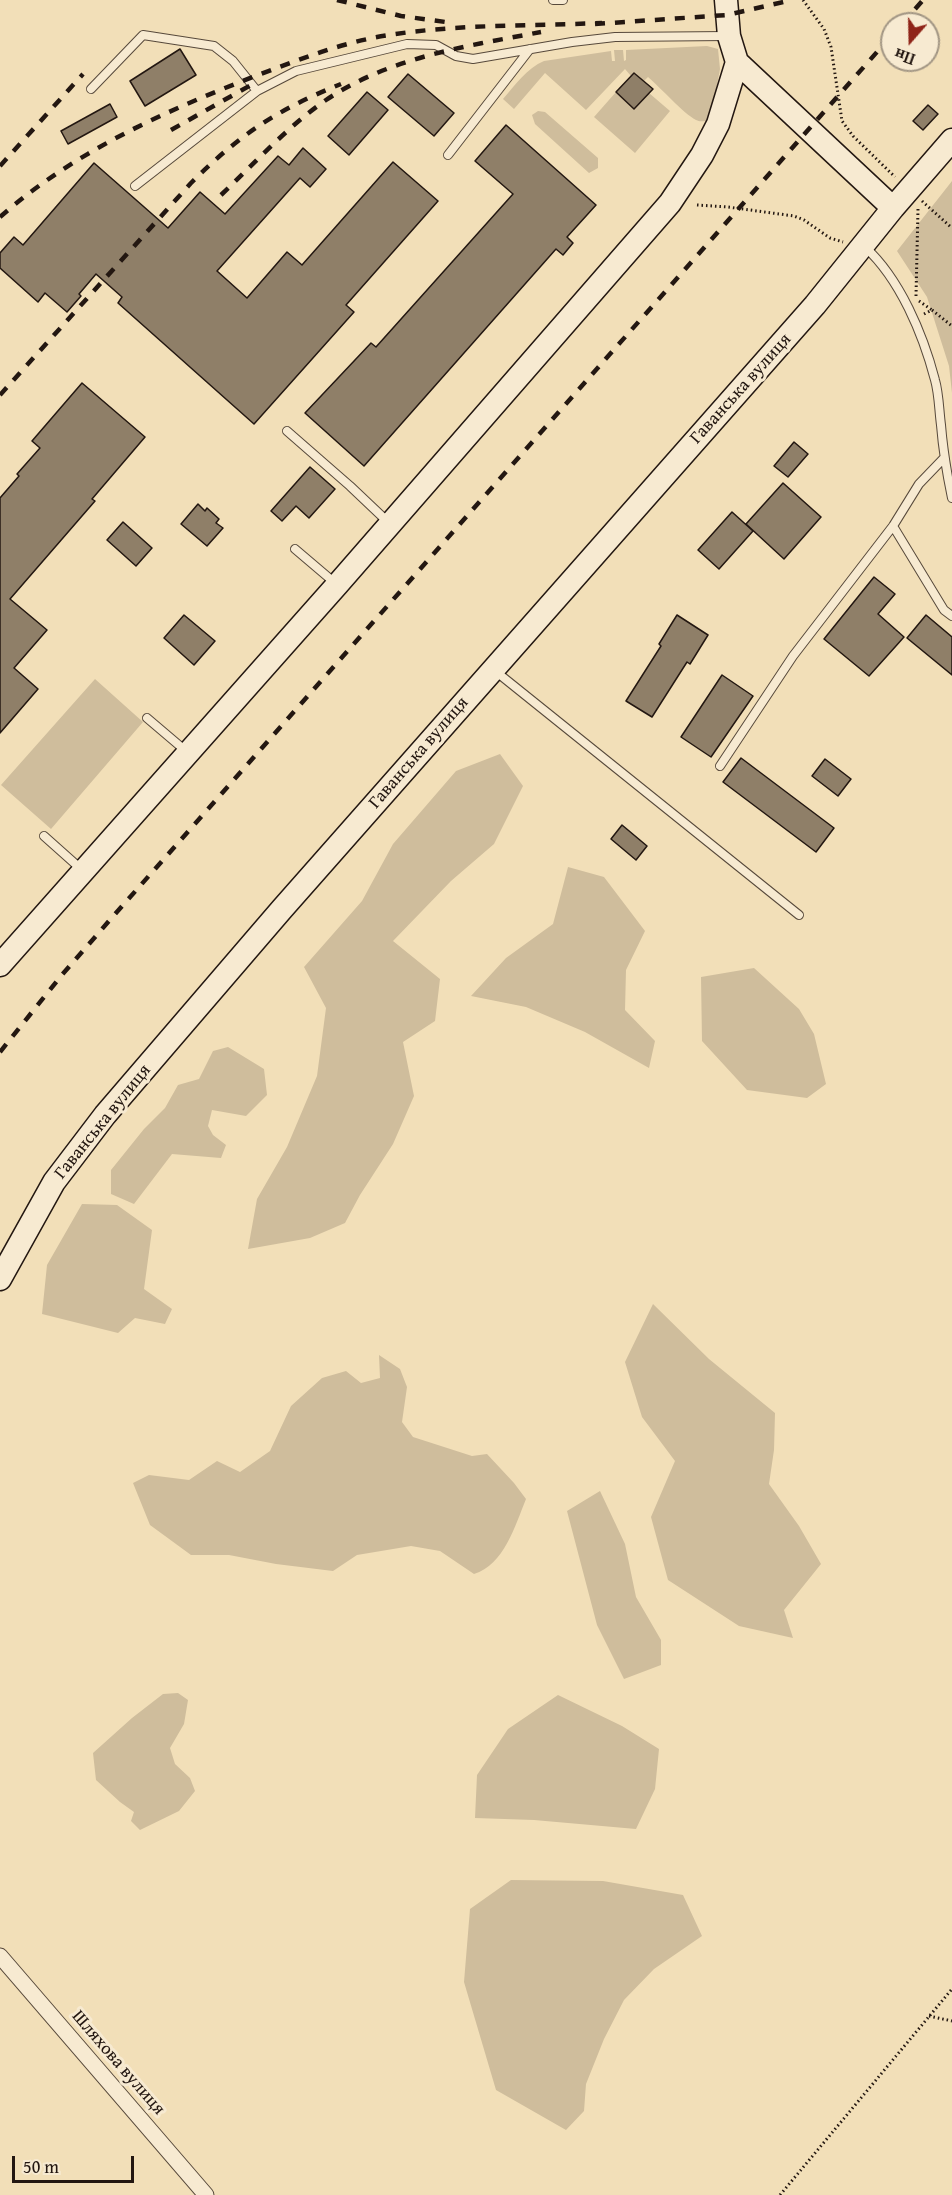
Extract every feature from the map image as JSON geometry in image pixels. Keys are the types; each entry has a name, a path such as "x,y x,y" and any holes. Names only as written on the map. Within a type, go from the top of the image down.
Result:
{"street":[{"path":"709,0 729,36"},
{"path":"726,0 729,36 737,62 893,208"},
{"path":"0,964 337,585 670,203 702,155 718,124 737,62"},
{"name":"Гаванська вулиця","path":"0,1279 54,1182 105,1115 282,909 815,305 853,243 893,208 916,196 952,140"},
{"name":"Шляхова вулиця","path":"0,1956 206,2195"}],"lane":[{"path":"554,0 563,0"},
{"path":"91,89 143,34 214,46 233,61 257,92"},
{"path":"135,186 257,92 296,71 407,44 436,45 456,56 473,59 572,42 615,38 729,36"},
{"path":"448,155 530,49"},
{"path":"853,243 880,262 902,295 913,320 936,381 944,459 952,498"},
{"path":"287,431 390,524"},
{"path":"720,766 793,656 893,526 919,484 944,459"},
{"path":"893,526 944,610 952,616"},
{"path":"295,549 337,585"},
{"path":"493,669 799,915"},
{"path":"147,718 188,753"},
{"path":"44,836 83,871"}],"path":[{"path":"803,0 824,29 831,47 842,122 853,136 952,228"},
{"path":"916,196 918,209 916,298 952,326"},
{"path":"697,205 794,216 804,220 830,238 853,243"},
{"path":"913,320 932,310"},
{"path":"780,2195 952,1989"},
{"path":"930,2016 952,2021"}],"shaded area":[{"path":"707,46 718,49 720,69 714,101 706,121 699,121 691,117 648,77 644,81 635,73 631,76 625,69 586,110 545,73 514,109 503,99 527,72 544,61 611,51 612,61 615,61 614,50 623,50 624,61 626,50"},
{"path":"616,92 634,109 649,93 670,111 635,153 594,117"},
{"path":"538,111 545,112 598,158 598,168 589,173 535,124 532,115"},
{"path":"952,181 952,393 949,366 927,297 897,251"},
{"path":"95,679 143,722 51,829 1,785"},
{"path":"500,754 523,786 494,844 451,881 393,941 440,979 435,1021 403,1042 414,1096 393,1144 345,1223 310,1238 248,1249 257,1199 287,1147 317,1076 326,1008 304,967 362,901 393,844 456,771"},
{"path":"568,867 604,877 645,931 626,970 625,1010 655,1041 649,1068 585,1032 526,1007 471,996 506,958 553,924"},
{"path":"754,968 799,1009 814,1034 826,1084 807,1098 747,1090 702,1041 701,977"},
{"path":"228,1047 264,1069 267,1095 246,1116 212,1110 208,1126 213,1135 226,1145 221,1158 172,1154 134,1204 111,1194 111,1170 144,1129 165,1108 178,1085 199,1079 213,1051"},
{"path":"82,1204 117,1205 152,1230 144,1289 172,1309 165,1324 135,1318 118,1333 42,1314 47,1265"},
{"path":"653,1304 709,1359 775,1413 774,1450 769,1484 799,1526 821,1564 784,1610 793,1638 739,1626 668,1580 651,1517 675,1461 642,1417 625,1362"},
{"path":"379,1355 400,1369 407,1387 402,1422 413,1437 472,1456 487,1454 526,1499 513,1532 501,1553 484,1569 474,1574 440,1551 411,1546 357,1555 333,1571 229,1555 191,1555 150,1525 133,1483 149,1475 189,1480 217,1461 240,1472 270,1451 291,1406 322,1378 346,1371 361,1383 380,1378"},
{"path":"600,1491 625,1544 636,1597 661,1640 661,1665 624,1679 597,1625 567,1511"},
{"path":"178,1693 188,1700 184,1724 170,1748 175,1764 190,1778 195,1791 179,1811 140,1830 131,1821 134,1812 96,1780 93,1753 163,1694"},
{"path":"558,1695 622,1726 659,1749 655,1789 636,1829 534,1820 475,1818 477,1775 508,1729"},
{"path":"511,1880 603,1881 683,1895 702,1936 654,1969 624,2000 604,2039 586,2084 584,2111 566,2130 496,2090 464,1982 470,1909"}],"building":[{"path":"180,49 196,75 145,106 130,81"},
{"path":"634,73 653,89 634,109 616,92"},
{"path":"408,74 454,113 434,136 388,97"},
{"path":"367,92 388,110 349,155 328,136"},
{"path":"110,104 117,117 68,144 61,131"},
{"path":"928,105 938,114 923,130 913,121"},
{"path":"506,125 596,205 567,237 573,243 563,255 556,249 364,466 305,413 371,343 376,347 513,194 475,161"},
{"path":"303,148 326,169 310,187 300,178 217,271 247,298 287,252 302,265 393,162 438,201 346,305 354,312 254,424 118,303 122,297 96,274 67,312 45,293 38,302 0,268 0,253 14,237 23,245 94,163 168,228 200,192 225,214 278,156 289,165"},
{"path":"82,383 145,437 92,499 95,501 10,599 47,630 14,668 38,689 0,733 0,498 40,448 32,441"},
{"path":"794,442 808,454 788,477 774,466"},
{"path":"310,467 335,489 309,518 296,506 282,521 271,511"},
{"path":"783,483 821,517 784,559 746,524"},
{"path":"198,504 205,511 207,508 219,519 216,523 223,528 207,546 181,524"},
{"path":"732,512 753,531 719,569 698,550"},
{"path":"123,522 152,548 136,566 107,540"},
{"path":"874,577 895,594 878,614 904,637 869,676 824,639"},
{"path":"184,615 215,641 194,665 164,638"},
{"path":"677,615 708,635 690,664 687,662 652,717 626,701 661,646 659,644"},
{"path":"926,615 952,637 952,675 907,638"},
{"path":"722,675 753,696 711,757 681,737"},
{"path":"741,758 834,828 816,852 723,782"},
{"path":"825,759 851,779 838,796 812,776"},
{"path":"622,825 647,846 636,860 611,839"}],"railway":[{"path":"337,0 401,16 453,23"},
{"path":"595,24 727,15 792,0"},
{"path":"912,12 923,0"},
{"path":"0,217 59,172 155,118 223,89 322,52 372,38 415,31 602,23"},
{"path":"221,195 298,122 326,100 351,85 376,73 430,55 541,32"},
{"path":"0,1052 109,921 880,49"},
{"path":"0,166 83,74"},
{"path":"0,395 191,183 209,166 260,125 298,103 341,84"},
{"path":"171,130 251,85"}]}
